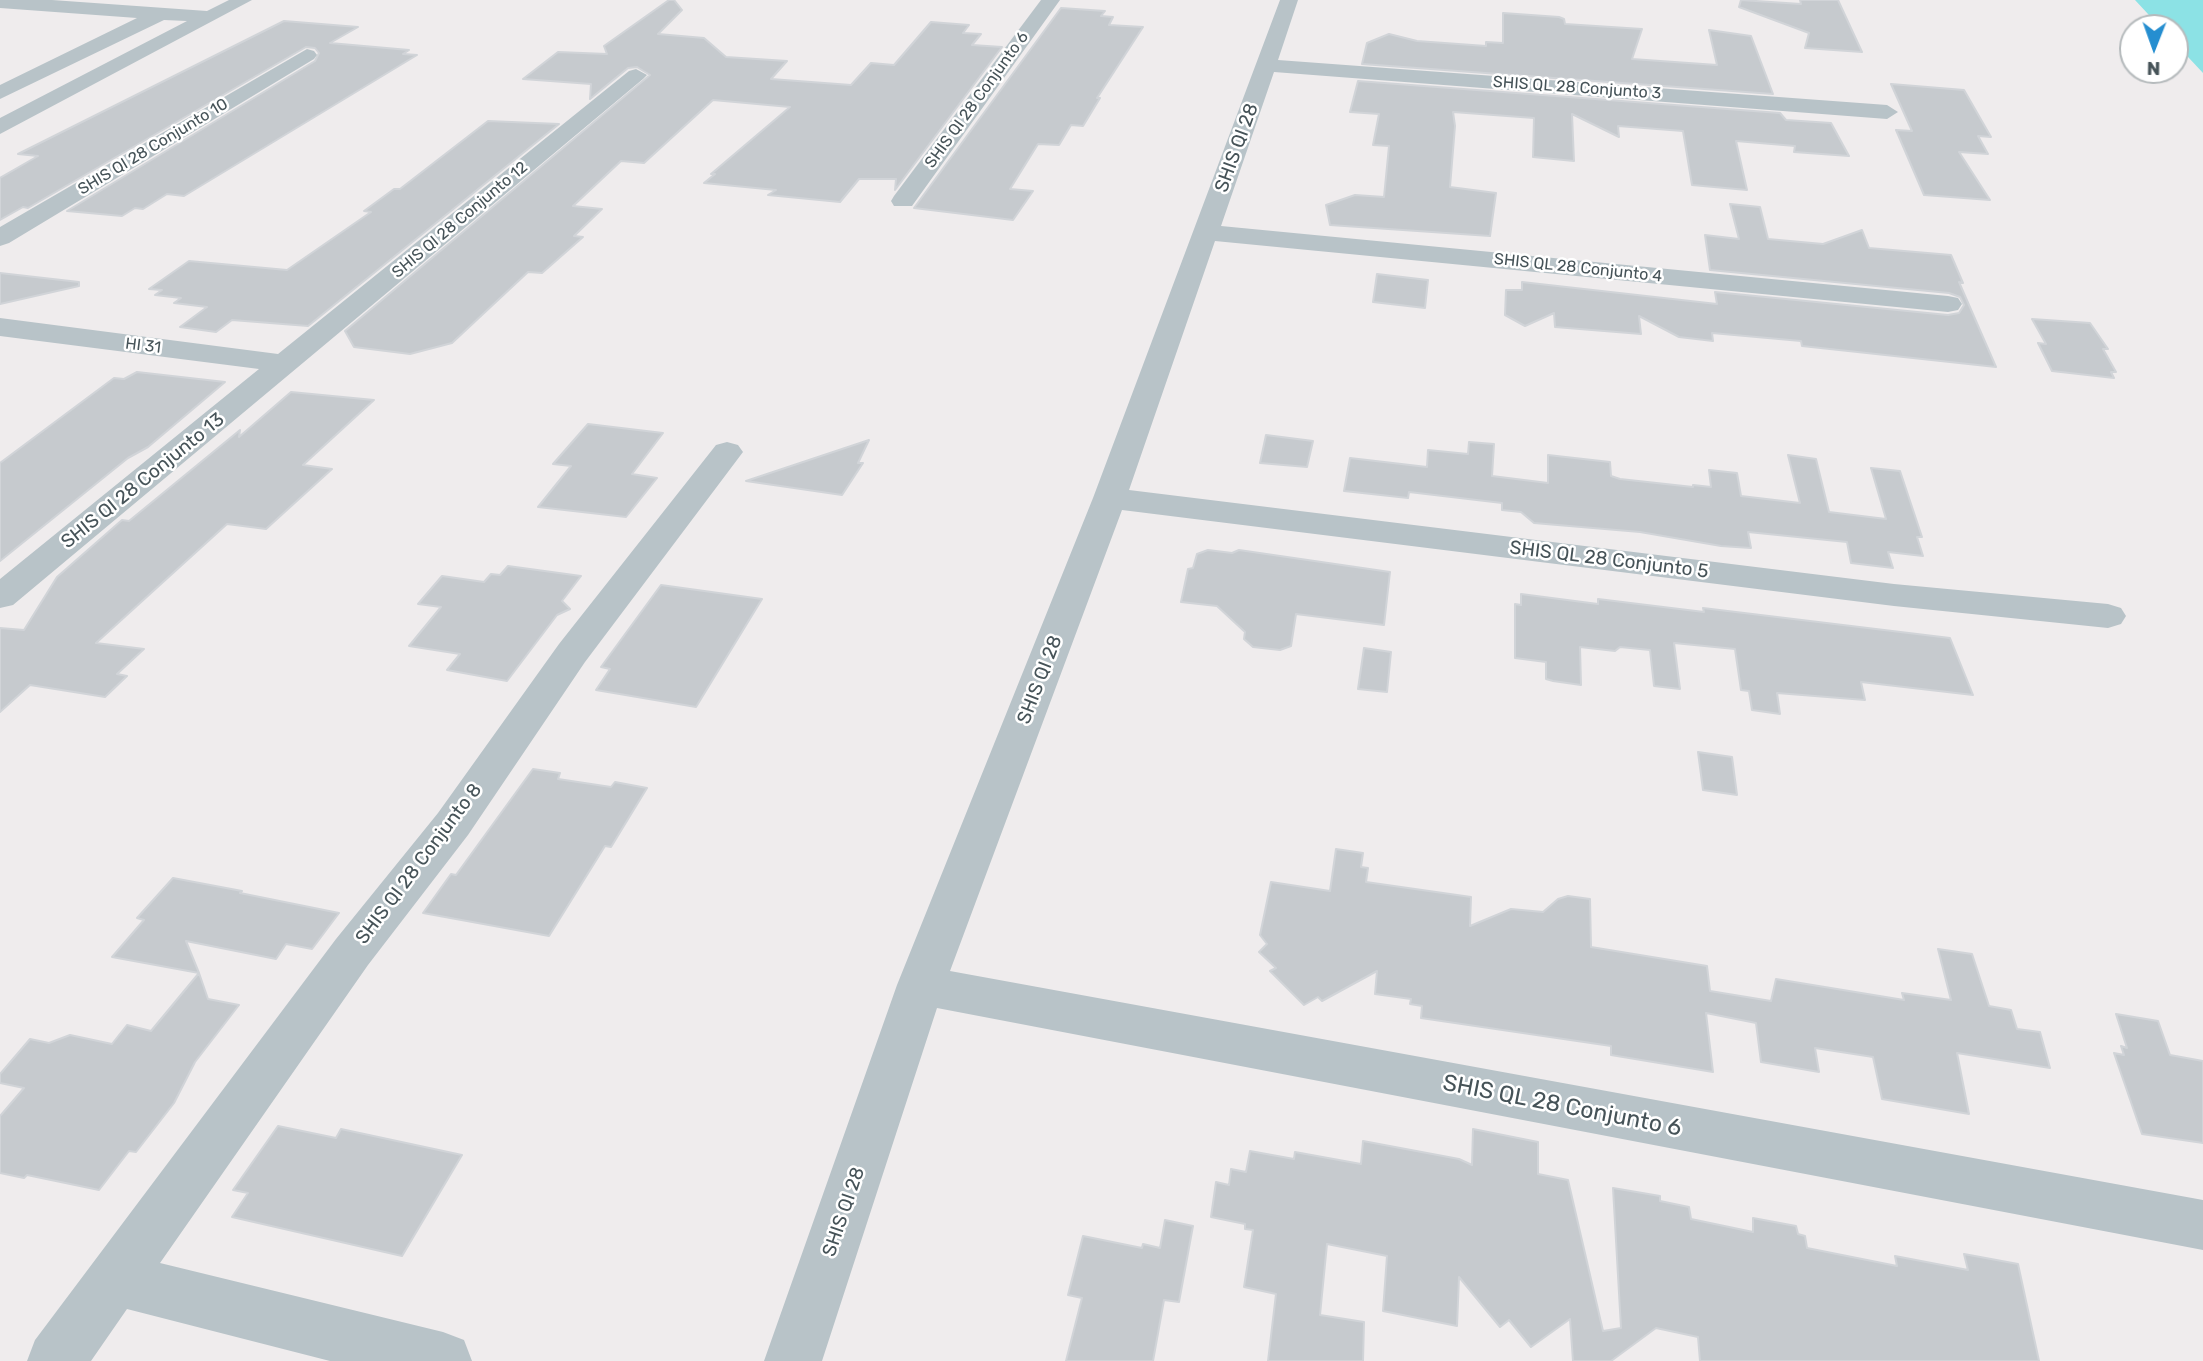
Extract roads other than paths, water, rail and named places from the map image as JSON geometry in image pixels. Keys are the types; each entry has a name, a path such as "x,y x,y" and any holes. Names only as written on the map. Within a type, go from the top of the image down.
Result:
{"street":[{"path":"0,127 243,0"},
{"name":"SHIS QI 28 Conjunto 6","path":"904,201 1051,0"},
{"name":"SHIS QI 28","path":"793,1361 921,985 1110,498 1207,232 1266,65 1282,1"},
{"path":"0,2 210,17"},
{"path":"0,93 160,14"},
{"name":"SHIS QI 28 Conjunto 10","path":"0,239 307,55"},
{"name":"SHIS QL 28 Conjunto 3","path":"1266,65 1887,112"},
{"name":"SHIS QI 28 Conjunto 12","path":"285,364 636,75"},
{"name":"SHIS QL 28 Conjunto 4","path":"1207,232 1948,304"},
{"name":"HI 31","path":"0,327 285,364"},
{"name":"SHIS QI 28 Conjunto 13","path":"0,597 285,364"},
{"name":"SHIS QI 28 Conjunto 8","path":"56,1361 352,953 453,824 572,653 727,452"},
{"name":"SHIS QL 28 Conjunto 5","path":"1110,498 1894,595 2108,616"},
{"name":"SHIS QL 28 Conjunto 6","path":"921,985 2203,1225"},
{"path":"115,1279 443,1361"}],"water":[{"path":"2135,0 2203,0 2203,73 2189,58 2189,14 2148,14"}]}
